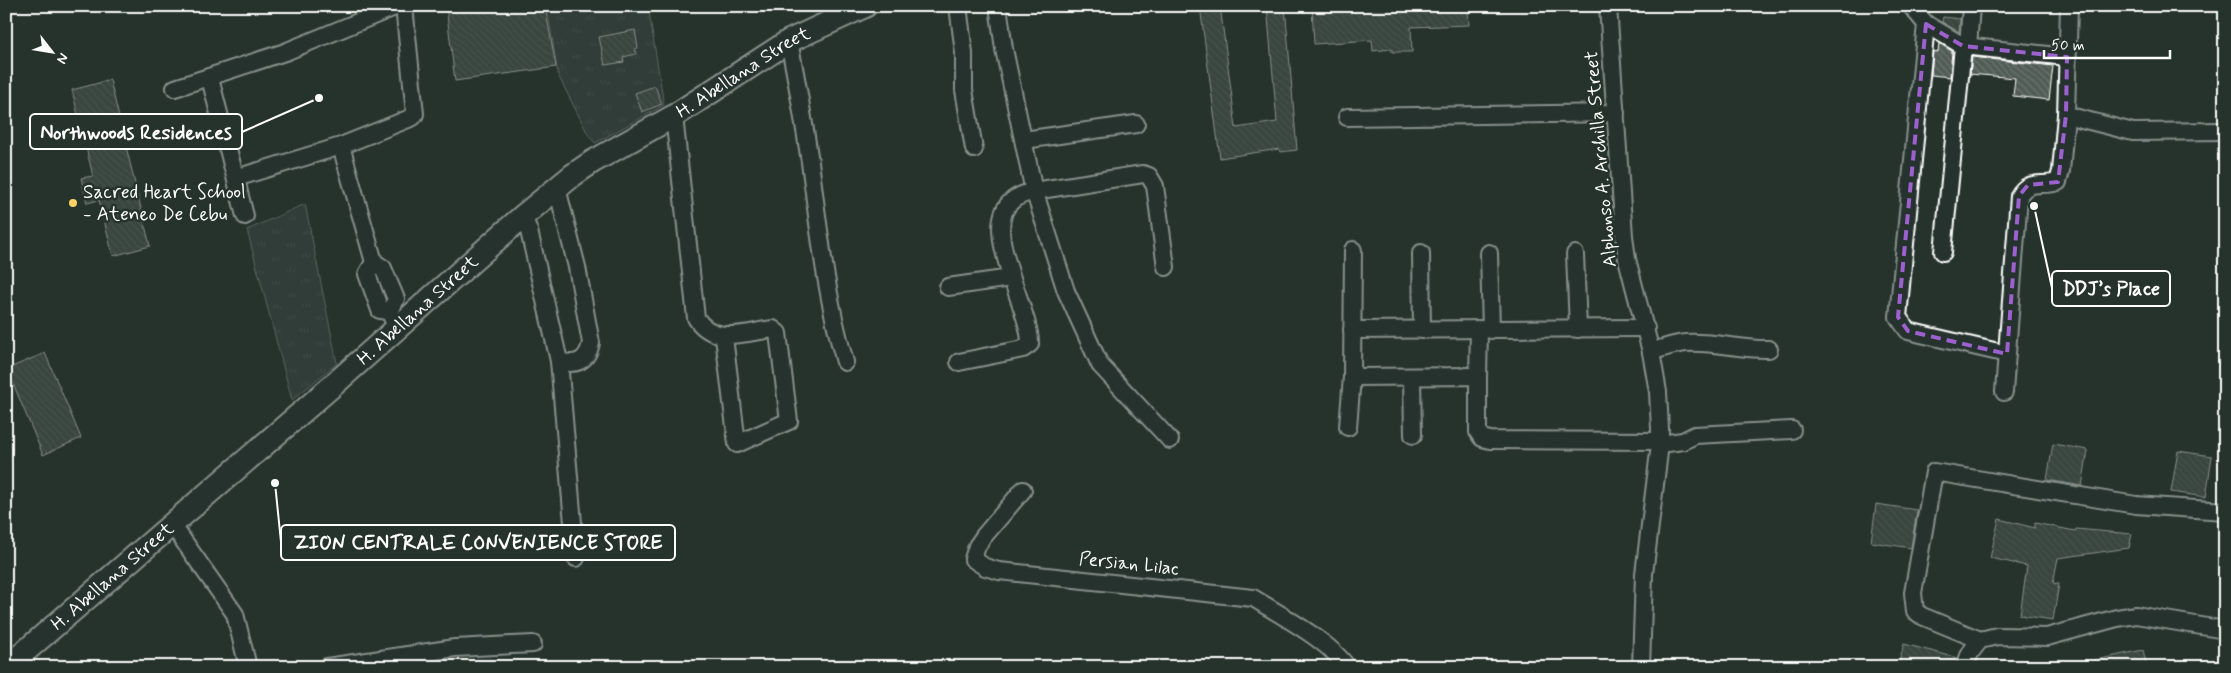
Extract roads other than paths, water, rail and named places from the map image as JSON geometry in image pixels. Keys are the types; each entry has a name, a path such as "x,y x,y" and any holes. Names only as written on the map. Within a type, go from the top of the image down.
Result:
{"main road":[{"name":"H. Abellana Street","path":"7,667 171,523 393,320 557,188 592,162 674,116 789,41 865,6"}],"street":[{"path":"176,88 285,52 397,6"},
{"path":"236,178 341,146 409,120 415,114 404,6"},
{"path":"958,6 964,53 964,90 974,149"},
{"path":"998,6 1004,49 1034,191 1066,291 1100,365 1170,440"},
{"name":"Alphonso A. Archilla Street","path":"1608,6 1624,236 1627,259 1646,328 1658,392 1660,443 1644,574 1641,667"},
{"path":"1911,6 1926,24 1966,46 2067,57"},
{"path":"1943,252 1971,6"},
{"path":"2004,392 2019,196 2022,188 2028,185 2058,182 2061,171 2066,116 2069,6"},
{"path":"1926,24 1898,317 1908,331 2007,354"},
{"path":"789,41 805,127 826,280 844,362"},
{"path":"210,78 244,216"},
{"path":"1347,117 1616,113"},
{"path":"674,116 696,318 701,326 724,337 767,329 777,330 790,417 789,421 738,444 724,337"},
{"path":"2066,116 2134,132 2225,131"},
{"path":"1024,140 1136,124"},
{"path":"341,146 374,262 367,274 380,310 393,320"},
{"path":"959,362 1023,349 1030,344 1028,329 1012,278 1000,221 1011,200 1034,191 1143,174 1149,176 1154,186 1166,267"},
{"path":"557,188 577,267 591,343 590,351 579,362 570,364 559,360"},
{"path":"523,216 531,240 559,360 576,558"},
{"path":"1348,427 1352,377 1353,250"},
{"path":"1421,253 1422,330"},
{"path":"1489,253 1485,330 1478,376 1478,432 1482,438 1490,440 1660,443 1683,441 1695,435 1792,430"},
{"path":"1575,254 1578,329"},
{"path":"948,287 1012,278"},
{"path":"1352,330 1646,328"},
{"path":"1651,352 1685,343 1769,349"},
{"path":"1352,377 1478,376"},
{"path":"1412,377 1413,435"},
{"path":"2225,511 2136,505 1934,472 1913,593 1915,611 1922,616 1980,640 1997,636 2047,637 2117,618 2136,615 2225,630"},
{"name":"Persian Lilac","path":"1023,490 977,546 973,559 999,571 1253,598 1285,617 1338,654 1348,667"},
{"path":"171,523 235,614 248,667"},
{"path":"1965,667 1970,653 1980,640"},
{"path":"327,667 455,648 534,644"}],"place":[{"name":"Northwoods Residences","path":"319,98"},
{"name":"Sacred Heart School - Ateneo De Cebu","path":"73,203"},
{"name":"DDJ’s Place","path":"2034,206"},
{"name":"ZION CENTRALE CONVENIENCE STORE","path":"275,483"}]}
